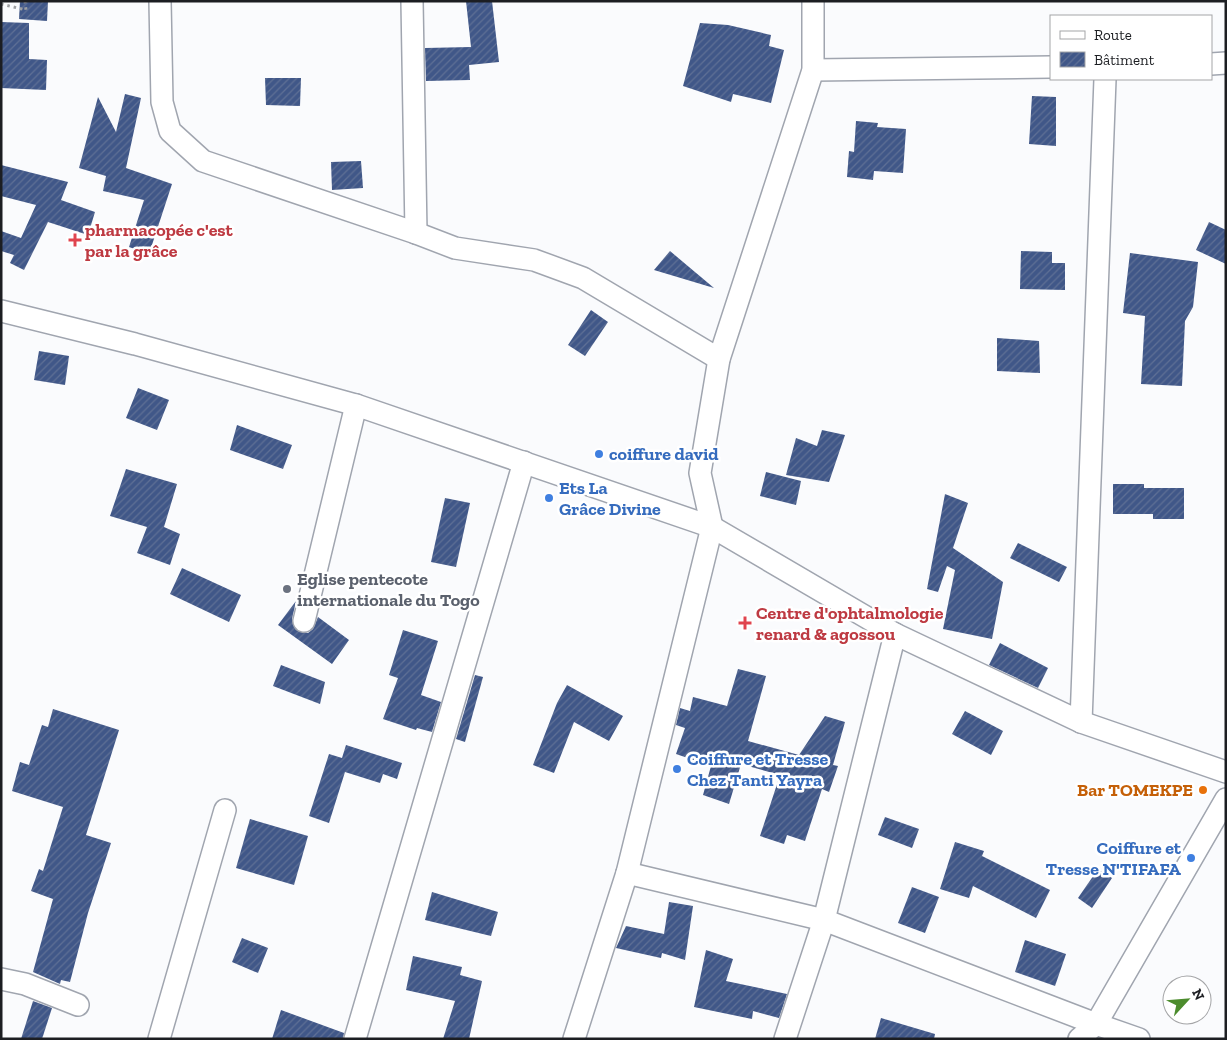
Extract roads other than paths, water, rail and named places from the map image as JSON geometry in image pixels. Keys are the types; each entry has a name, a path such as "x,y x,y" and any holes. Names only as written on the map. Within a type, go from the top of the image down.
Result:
{"street":[{"path":"160,1 162,102 170,130 203,161 455,248 534,260 583,278 719,359"},
{"path":"412,1 416,233"},
{"path":"574,1039 627,873 712,526 700,473 719,359 813,70 813,1"},
{"path":"1212,64 1226,64"},
{"path":"813,70 1050,66"},
{"path":"1081,722 1105,80"},
{"path":"1,311 135,344 356,405 712,526 895,634 1081,722 1226,772"},
{"path":"304,621 356,405"},
{"path":"355,1039 524,462"},
{"path":"784,1039 824,920 895,634"},
{"path":"1079,1039 1096,1024 1226,799"},
{"path":"159,1039 225,810"},
{"path":"627,873 824,920 1139,1039"},
{"path":"1,979 25,984 78,1005"}],"place":[{"name":"pharmacopée c'est par la grâce","path":"75,240"},
{"name":"coiffure david","path":"599,454"},
{"name":"Ets La Grâce Divine","path":"549,498"},
{"name":"Eglise pentecote internationale du Togo","path":"287,589"},
{"name":"Centre d'ophtalmologie renard & agossou","path":"745,623"},
{"name":"Coiffure et Tresse Chez Tanti Yayra","path":"677,769"},
{"name":"Bar TOMEKPE","path":"1203,790"},
{"name":"Coiffure et Tresse N'TIFAFA","path":"1191,858"}]}
